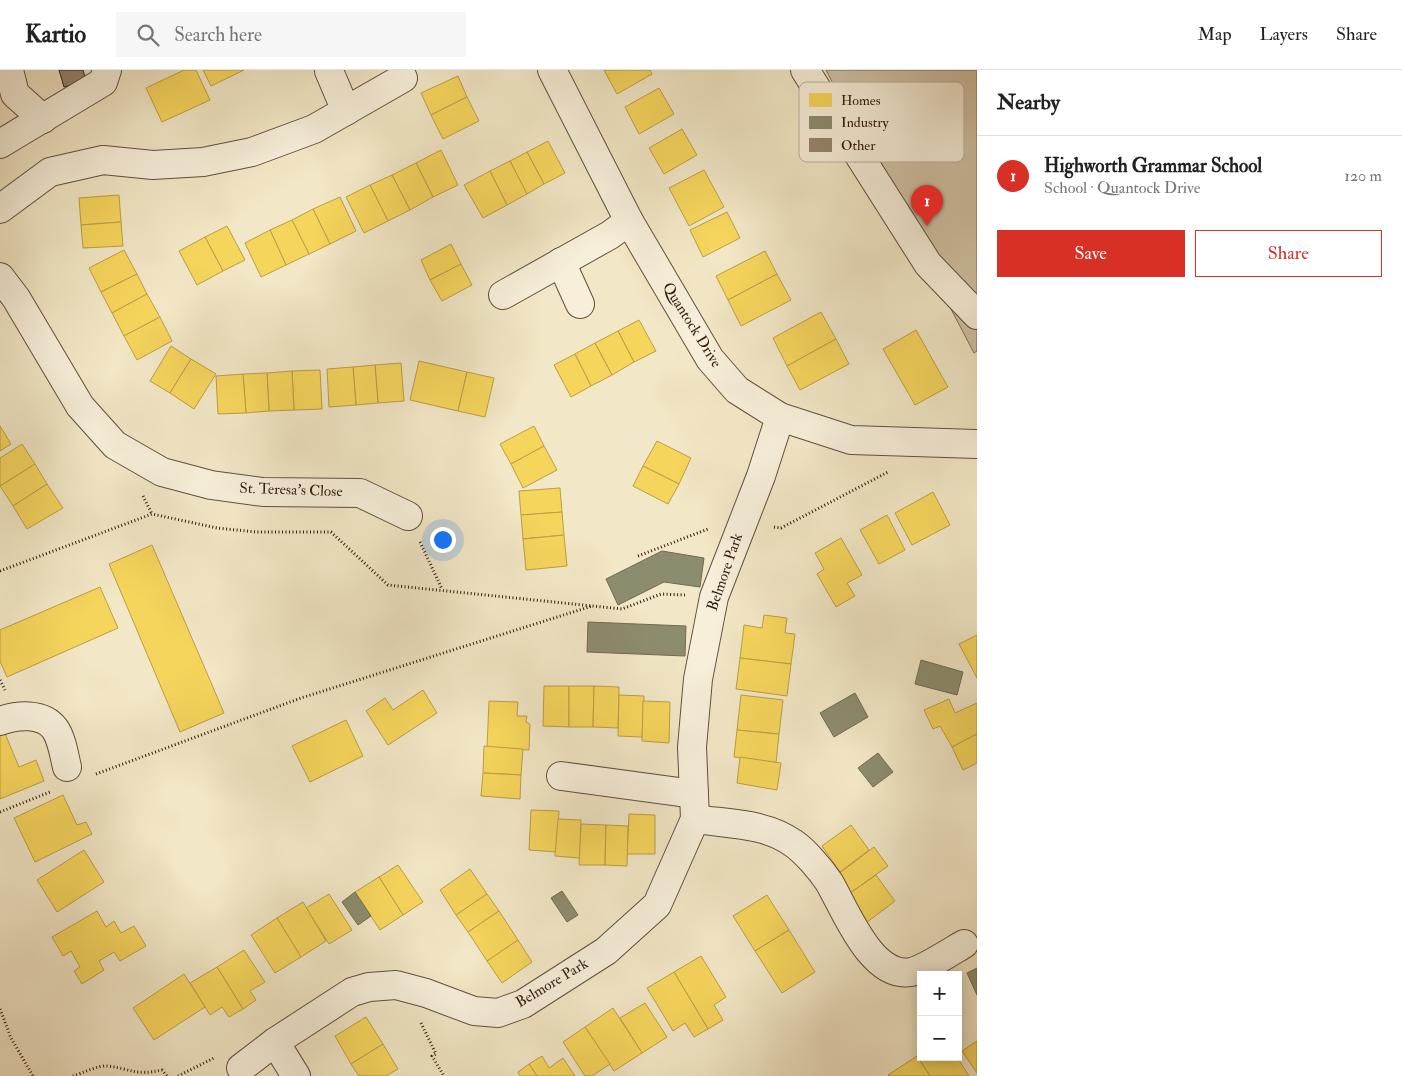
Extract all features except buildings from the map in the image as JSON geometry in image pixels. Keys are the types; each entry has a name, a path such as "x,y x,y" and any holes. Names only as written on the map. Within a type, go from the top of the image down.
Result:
{"street":[{"path":"9,70 15,94 43,119"},
{"path":"0,144 104,82 107,70"},
{"name":"Quantock Drive","path":"552,70 629,220 710,359 737,390 780,416 851,440 977,444"},
{"path":"805,70 813,82"},
{"path":"329,71 346,111"},
{"path":"0,209 50,172 102,160 161,164 203,162 248,153 314,129 403,78"},
{"path":"863,162 928,264 977,315"},
{"path":"503,295 610,234 629,220"},
{"path":"561,262 580,304"},
{"name":"St. Teresa's Close","path":"5,294 80,406 115,445 162,472 211,485 263,492 360,492 408,516"},
{"name":"Belmore Park","path":"241,1068 275,1042 352,992 369,987 396,985 419,991 474,1011 498,1013 523,1004 606,951 656,905 694,806 692,747 698,679 714,597 761,476 780,416"},
{"path":"0,721 25,715 50,723 58,734 62,778"},
{"path":"560,776 694,806 754,827 778,833 796,844 828,881 852,926 877,961 892,971 911,972 964,944"},
{"path":"275,1042 296,1076"}],"path":[{"path":"772,526 781,528 891,470"},
{"path":"0,571 152,514 217,528 246,531 331,532 388,585 442,589 622,609 661,594 714,597"},
{"path":"408,516 442,589"},
{"path":"638,556 716,526"},
{"path":"95,775 301,698 593,606"},
{"path":"0,812 62,778"},
{"path":"419,991 416,1014 436,1054 432,1056 444,1076"},
{"path":"0,1009 11,1038 33,1076"},
{"path":"74,1076 107,1066 129,1073 147,1075 162,1070 167,1076"}],"shaded area":[{"path":"826,70 977,70 977,351 974,353 874,162 964,162 964,82 832,82"}],"place":[{"name":"Highworth Grammar School","path":"927,226"}]}
